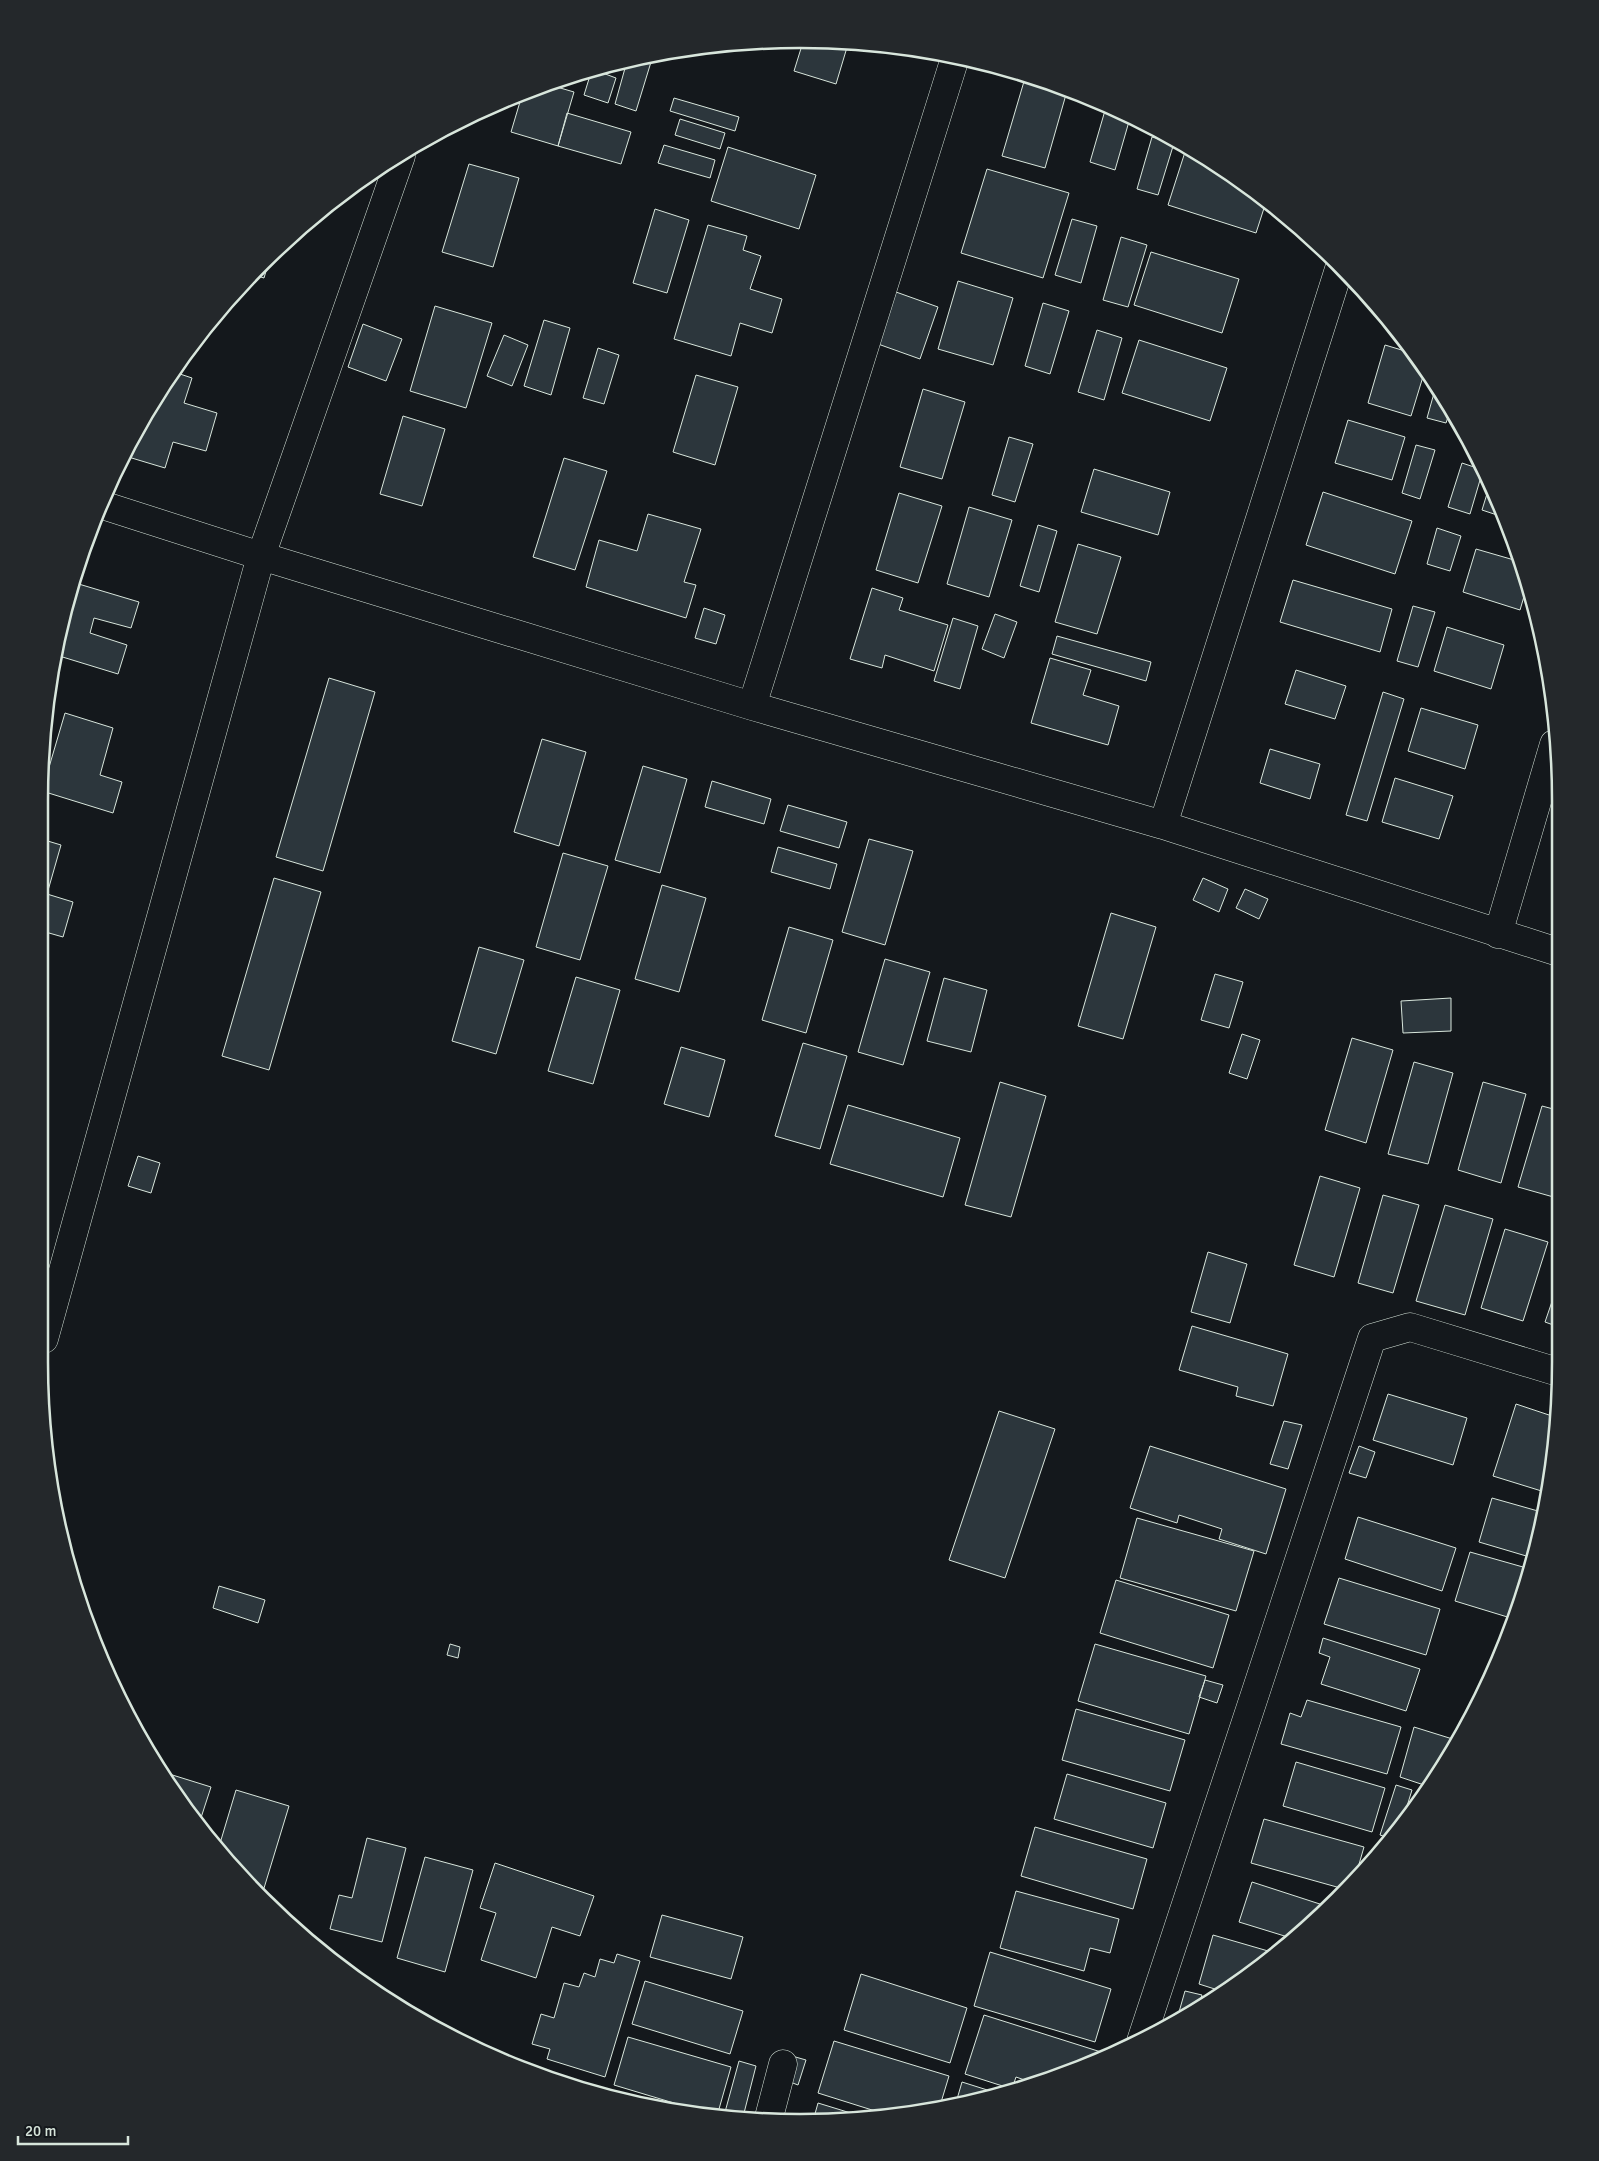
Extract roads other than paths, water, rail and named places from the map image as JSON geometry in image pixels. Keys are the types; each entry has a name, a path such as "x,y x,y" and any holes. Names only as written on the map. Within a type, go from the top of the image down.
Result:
{"street":[{"path":"752,706 953,64"},
{"path":"48,1325 261,556 398,164"},
{"path":"1163,825 1338,275"},
{"path":"107,507 261,556 752,706 1163,825 1552,950"},
{"path":"1498,934 1550,757"},
{"path":"1144,2030 1372,1338 1410,1327 1552,1370"},
{"path":"770,2112 782,2064"}]}
